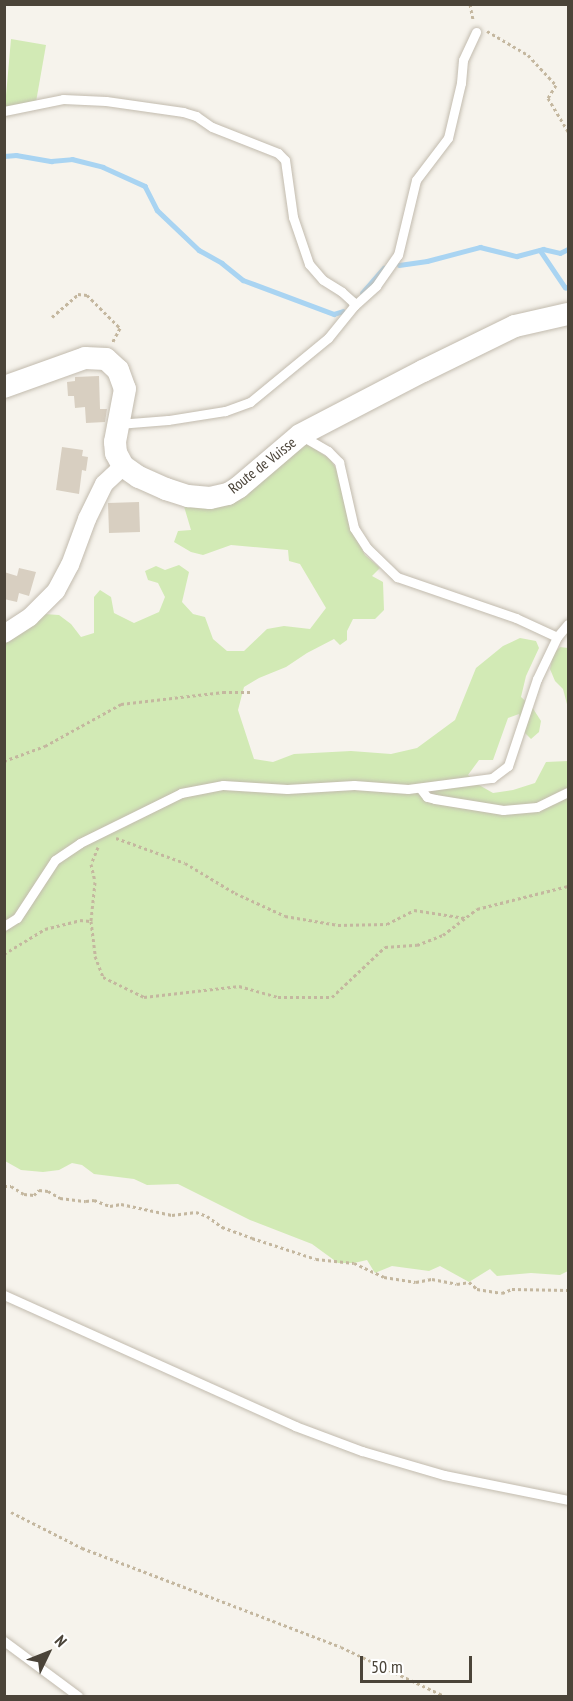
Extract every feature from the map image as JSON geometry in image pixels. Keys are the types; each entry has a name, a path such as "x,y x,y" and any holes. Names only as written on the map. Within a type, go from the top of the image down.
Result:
{"street":[{"name":"Route de Vuisse","path":"123,466 145,480 177,493 196,498 217,497 244,483 300,435 506,330 537,319 568,314"},
{"path":"4,387 75,361 91,357 105,358 114,365 124,382 125,396 117,424 115,447 123,466 108,479 95,501 70,565 56,591 30,617 4,634"}],"lane":[{"path":"117,424 168,420 225,411 250,402 328,338 354,306 376,286 398,255 416,180 448,138 461,83 463,60 476,32"},
{"path":"4,111 63,99 106,101 183,112 196,116 212,128 278,153 285,160 293,217 309,264 315,273 342,292 354,306"},
{"path":"300,435 328,451 339,462 354,528 366,548 397,577 516,618 557,637"},
{"path":"4,926 17,918 55,860 102,832 169,798 207,787 287,789 354,785 420,788 484,781 500,774 508,766 537,679 557,637 568,624"},
{"path":"420,788 427,797 435,800 503,810 537,807 568,792"},
{"path":"4,1295 295,1426 351,1447 444,1474 568,1500"},
{"path":"4,1641 78,1696"}],"path":[{"path":"470,4 476,32 484,29 528,55 556,85 548,98 568,131"},
{"path":"52,317 78,294 87,295 120,328 105,358"},
{"path":"4,761 45,746 121,704 223,692 251,692"},
{"path":"465,918 414,910 387,924 338,925 285,916 235,893 185,863 102,832 101,842 91,864 95,882 91,921 95,956 103,977 144,997 239,986 278,997 332,997 385,947 417,945 443,935 477,909 568,886"},
{"path":"4,954 45,929 80,920 91,921"},
{"path":"4,1186 10,1186 24,1194 34,1195 39,1190 48,1191 60,1198 94,1200 110,1206 121,1204 172,1215 196,1212 207,1216 222,1227 252,1238 316,1259 354,1263 384,1277 416,1281 432,1279 457,1284 469,1282 477,1289 502,1293 512,1289 568,1290"},
{"path":"11,1512 82,1548 235,1609 319,1638 444,1696"}],"green space":[{"path":"11,39 46,45 36,102 5,107"},
{"path":"301,440 330,459 337,470 356,538 365,555 380,568 372,576 383,582 384,610 375,619 353,619 347,631 347,640 340,645 334,639 286,667 244,687 238,710 254,759 273,762 294,754 351,751 391,754 417,748 455,720 476,668 503,646 520,638 536,641 539,648 526,676 521,697 532,707 541,721 539,732 531,739 523,731 519,714 508,718 493,760 479,760 468,775 493,793 535,783 546,762 568,761 568,1271 560,1275 531,1273 497,1276 490,1269 469,1282 440,1266 429,1271 392,1266 375,1273 367,1260 338,1263 312,1244 250,1220 178,1184 147,1185 134,1179 94,1174 82,1165 72,1163 59,1170 43,1172 21,1170 5,1161 5,638 44,614 59,615 71,624 81,637 94,633 94,597 100,590 111,597 114,613 134,623 159,612 165,597 158,583 148,580 145,571 156,566 165,570 179,565 189,572 182,602 193,614 205,617 213,639 227,651 244,651 267,629 284,626 310,629 326,608 300,564 289,561 288,550 231,545 203,555 191,552 174,542 178,531 191,530 183,503 200,505"},
{"path":"560,647 568,648 568,708 563,689 555,681 550,669 553,654"}],"building":[{"path":"99,376 100,409 107,409 105,422 86,423 85,407 75,408 74,396 68,396 67,382 75,381 75,377"},
{"path":"62,447 83,450 82,456 88,457 86,471 82,470 79,494 56,490"},
{"path":"139,502 140,532 109,533 108,503"},
{"path":"19,568 36,572 29,596 19,593 17,602 4,599 4,572 17,576"}],"waterway":[{"path":"4,156 16,155 51,161 72,159 103,167 145,186 157,210 199,250 222,263 243,280 334,314 343,311"},
{"path":"399,265 427,261 480,247 517,256 543,249 560,253 568,249"},
{"path":"540,250 565,287 568,288"},
{"path":"362,293 384,268"}]}
